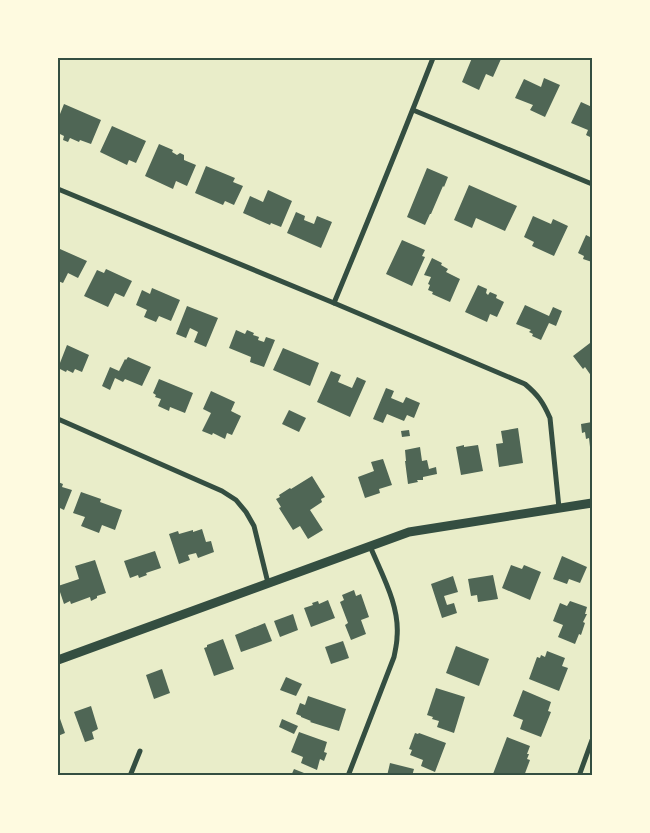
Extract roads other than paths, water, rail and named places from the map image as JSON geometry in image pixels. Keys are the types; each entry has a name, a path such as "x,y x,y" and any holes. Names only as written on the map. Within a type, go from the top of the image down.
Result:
{"street":[{"path":"334,303 434,58"},
{"path":"413,110 592,184"},
{"path":"58,189 525,384 536,393 544,404 550,418 559,508"},
{"path":"58,420 222,491 236,500 254,526 268,584"},
{"path":"58,660 409,532 592,503"},
{"path":"348,776 394,657 397,637 397,620 392,600 370,546"},
{"path":"579,776 592,740"},
{"path":"130,776 140,751"}]}
